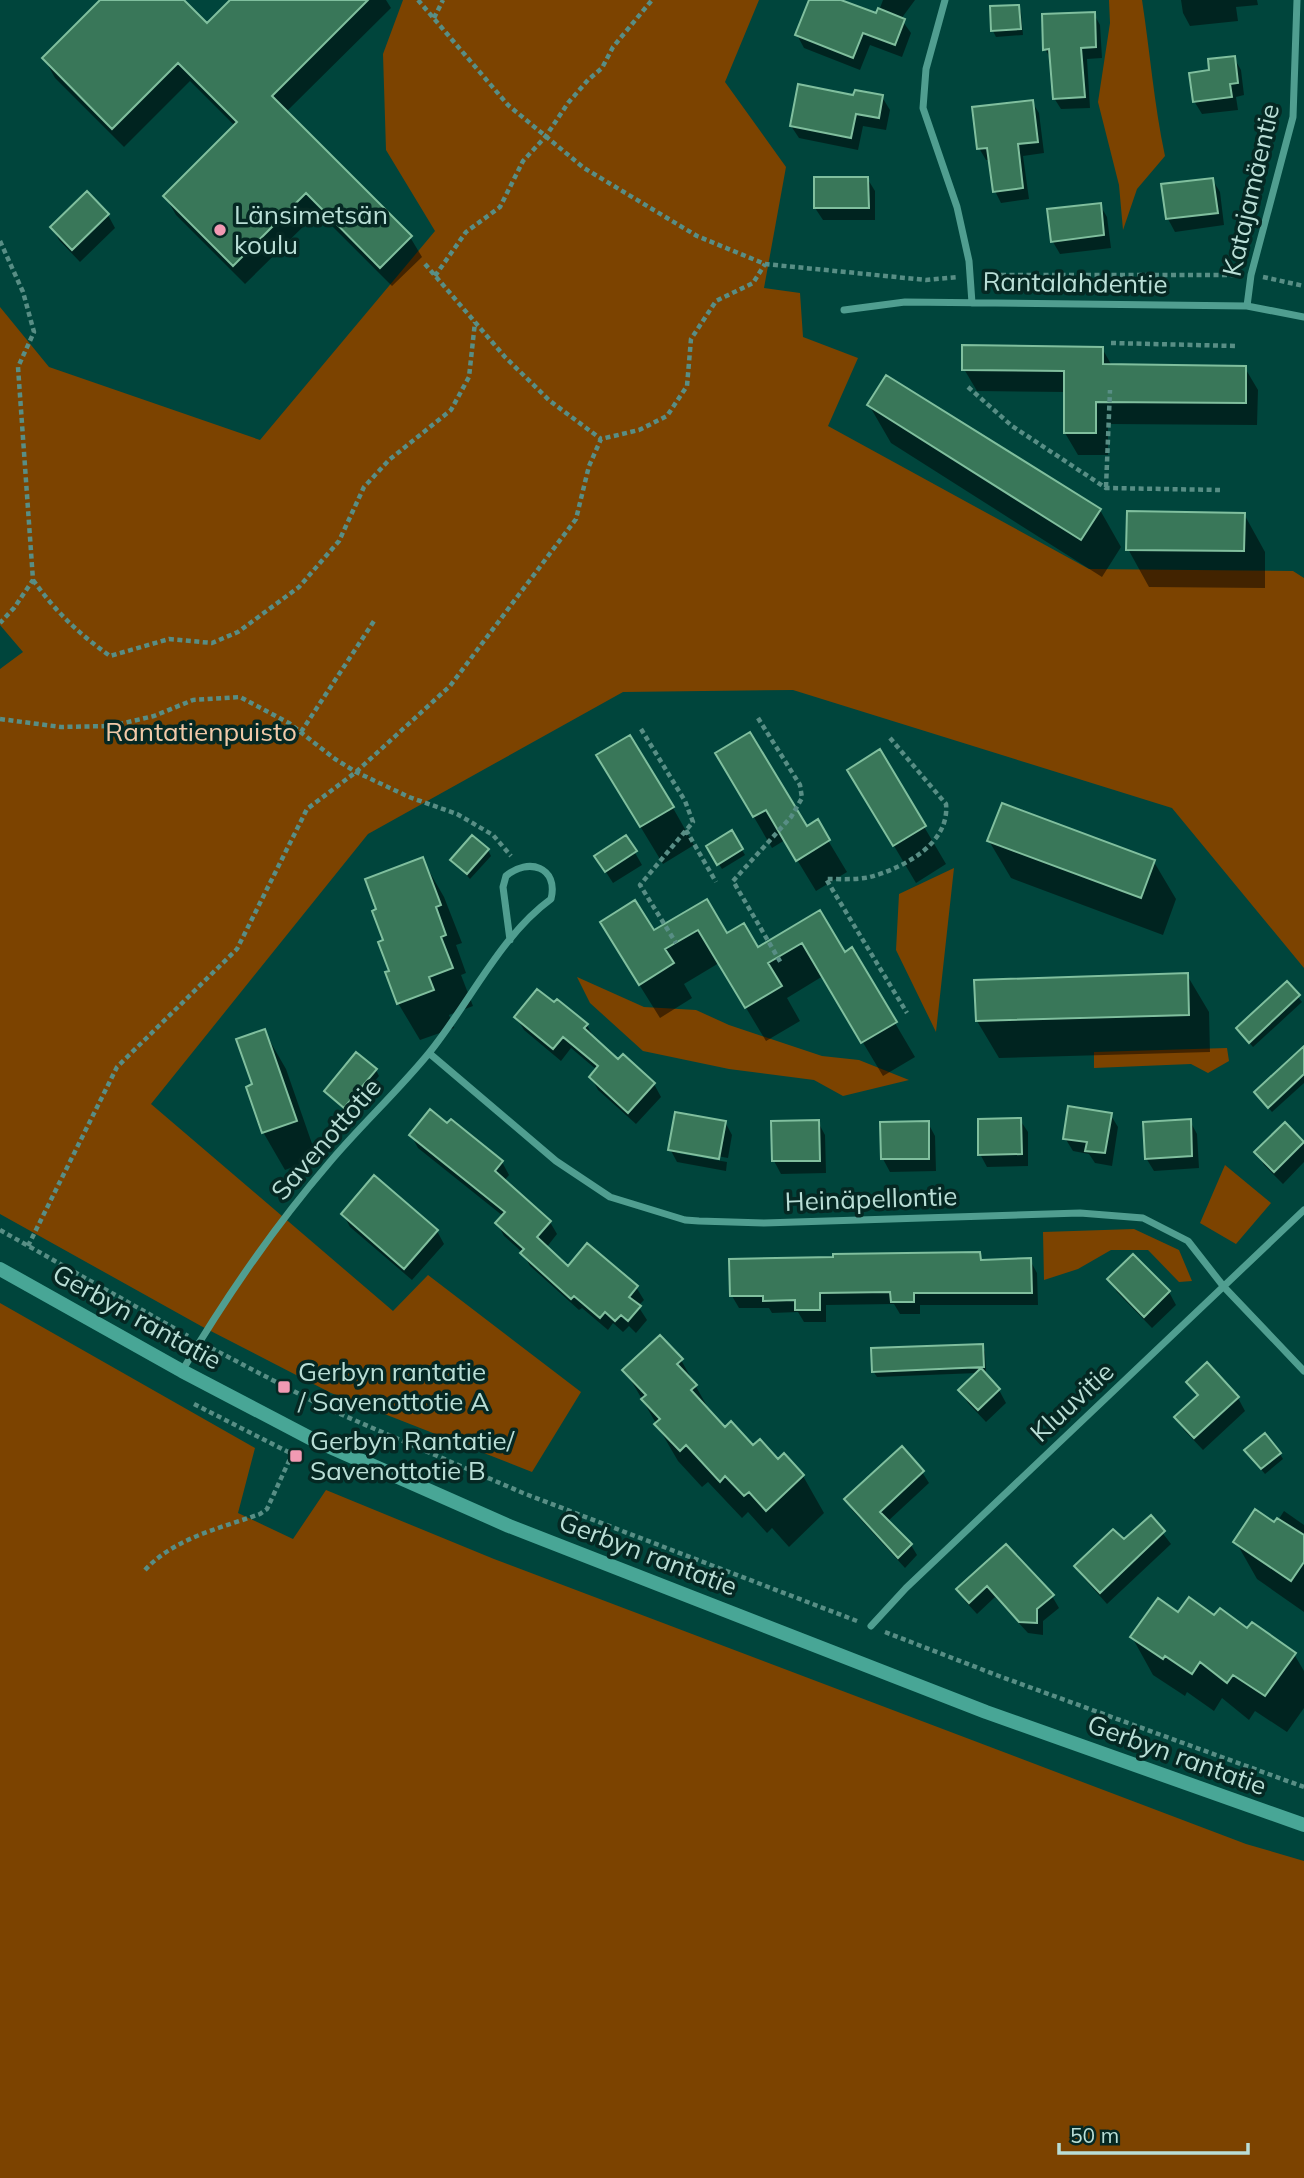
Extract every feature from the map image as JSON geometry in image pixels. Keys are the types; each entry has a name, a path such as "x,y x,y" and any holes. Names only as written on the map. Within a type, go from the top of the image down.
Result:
{"main road":[{"name":"Gerbyn rantatie","path":"0,1269 182,1371 302,1434 509,1526 986,1712 1304,1825"}],"street":[{"path":"945,0 926,69 923,108 957,207 971,275 972,303"},
{"name":"Katajamäentie","path":"1248,306 1251,275 1293,117 1297,0"},
{"name":"Rantalahdentie","path":"844,310 905,302 1248,306 1304,317"},
{"path":"510,940 503,887 506,876 521,866"},
{"name":"Savenottotie","path":"182,1371 242,1273 328,1164 429,1053 510,940 538,908 551,899 553,890 550,876 541,868 521,866"},
{"name":"Heinäpellontie","path":"429,1053 556,1161 610,1197 685,1220 764,1223 1080,1213 1143,1218 1188,1241 1224,1287 1304,1371"},
{"name":"Kluuvitie","path":"871,1626 906,1588 1304,1210"}],"path":[{"path":"418,0 508,105 584,168 698,236 765,264 926,280 971,275 1251,275 1304,286"},
{"path":"434,19 443,0"},
{"path":"435,276 466,232 500,207 523,161 575,95 602,68 613,47 652,0"},
{"path":"0,241 23,292 34,332 18,367 33,580 53,608 79,634 110,656 169,639 212,643 238,632 299,587 339,541 364,487 389,460 451,410 469,377 475,322"},
{"path":"425,264 505,357 550,401 601,439"},
{"path":"601,439 639,430 667,416 687,386 691,340 716,301 753,283 765,264"},
{"path":"1111,343 1237,346"},
{"path":"968,387 1012,426 1106,488 1220,490"},
{"path":"1106,488 1110,390"},
{"path":"28,1246 117,1067 237,949 307,808 356,772 450,687 576,519 589,466 601,439"},
{"path":"0,623 33,580"},
{"path":"301,732 374,621"},
{"path":"0,719 61,727 111,726 154,716 193,700 240,697 289,723 335,760 356,772 409,797 457,814 493,835 521,866"},
{"path":"758,718 800,786 802,798 791,817 733,881 781,962"},
{"path":"640,729 685,801 693,822 640,885 676,943"},
{"path":"890,738 946,804 947,815 929,847 910,860 868,877 826,879 907,1013"},
{"path":"686,830 716,882"},
{"path":"0,1230 199,1342 324,1407 523,1493 999,1676 1304,1787"},
{"path":"194,1404 294,1455"},
{"path":"145,1570 155,1559 183,1542 261,1514 267,1509 302,1434"}],"green space":[{"name":"Rantatienpuisto","path":"403,0 759,0 725,82 786,167 764,288 800,293 803,337 858,358 828,426 1089,569 1293,571 1304,578 1304,968 1172,808 793,690 623,692 368,834 151,1104 393,1311 428,1275 581,1392 532,1472 331,1393 201,1326 0,1214 0,669 23,652 0,625 0,307 49,367 260,440 435,231 386,150 383,54"},
{"path":"1109,0 1142,0 1165,156 1137,189 1123,230 1119,185 1098,102 1110,23"},
{"path":"954,868 936,1032 896,950 899,894"},
{"path":"577,977 644,1007 696,1010 729,1025 822,1056 859,1060 909,1080 843,1096 814,1080 729,1069 643,1051 590,1003"},
{"path":"1227,1048 1229,1061 1208,1073 1191,1064 1094,1068 1094,1052"},
{"path":"1225,1165 1271,1203 1236,1244 1200,1223"},
{"path":"1134,1229 1179,1250 1192,1281 1179,1282 1148,1250 1111,1250 1078,1269 1044,1280 1043,1232"},
{"path":"0,1303 255,1448 238,1513 293,1539 326,1490 494,1559 1246,1844 1304,1861 1304,2178 0,2178"}],"building":[{"path":"100,0 184,0 207,23 230,0 368,0 272,96 412,236 380,268 306,193 233,266 163,196 237,122 178,63 112,129 42,58"},
{"path":"809,0 841,0 876,13 878,8 905,19 895,45 863,33 853,58 795,35"},
{"path":"1019,5 1021,29 991,31 990,6"},
{"path":"1095,12 1096,47 1081,48 1085,97 1053,99 1049,49 1043,50 1042,14"},
{"path":"1235,56 1238,83 1230,84 1232,97 1193,102 1189,73 1209,70 1208,59"},
{"path":"798,84 853,95 855,90 883,95 879,118 856,114 851,138 790,126"},
{"path":"1033,100 1038,142 1018,144 1023,188 993,192 987,148 977,149 972,107"},
{"path":"814,177 868,177 869,208 814,208"},
{"path":"1213,178 1218,213 1166,219 1161,184"},
{"path":"87,191 109,214 72,250 50,227"},
{"path":"1101,203 1104,235 1051,242 1047,209"},
{"path":"962,345 1103,347 1103,364 1246,366 1246,403 1096,402 1096,433 1064,433 1064,371 962,370"},
{"path":"886,375 1101,509 1081,540 867,405"},
{"path":"1127,511 1245,513 1244,551 1126,550"},
{"path":"750,732 807,826 818,819 830,840 796,861 766,810 753,817 715,753"},
{"path":"630,735 674,807 640,827 596,755"},
{"path":"880,749 926,826 893,846 847,770"},
{"path":"1002,803 1155,860 1141,898 987,841"},
{"path":"732,830 743,849 717,865 706,846"},
{"path":"472,835 489,849 467,874 450,860"},
{"path":"626,835 637,851 605,872 594,856"},
{"path":"423,857 441,905 436,907 446,935 441,937 453,968 429,977 434,990 397,1004 385,972 389,971 378,942 383,940 372,911 376,909 365,879"},
{"path":"707,899 727,933 744,923 758,947 820,910 845,952 852,947 897,1022 861,1043 802,943 768,963 782,986 745,1008 698,930 665,949 674,963 639,985 600,922 635,900 654,930"},
{"path":"1188,973 1189,1015 976,1021 974,980"},
{"path":"1287,981 1300,995 1249,1043 1236,1028"},
{"path":"537,989 554,1002 557,999 588,1024 584,1028 618,1059 623,1054 655,1083 628,1113 589,1077 598,1066 563,1037 553,1049 514,1017"},
{"path":"265,1029 297,1121 262,1133 246,1087 252,1084 236,1039"},
{"path":"1304,1046 1304,1074 1268,1108 1254,1092"},
{"path":"356,1052 377,1069 344,1108 324,1091"},
{"path":"1068,1106 1112,1113 1105,1153 1085,1151 1087,1142 1063,1139"},
{"path":"430,1109 447,1123 451,1119 503,1161 495,1171 551,1221 537,1237 568,1266 587,1243 638,1286 629,1297 641,1306 628,1321 621,1315 615,1321 605,1312 600,1318 574,1296 571,1299 520,1253 524,1249 495,1223 505,1212 409,1135"},
{"path":"675,1112 726,1121 719,1159 668,1150"},
{"path":"1021,1118 1022,1154 978,1155 978,1119"},
{"path":"1191,1119 1192,1156 1145,1159 1143,1122"},
{"path":"819,1120 820,1161 772,1161 771,1121"},
{"path":"929,1121 929,1159 881,1159 880,1122"},
{"path":"1285,1122 1304,1142 1274,1172 1254,1152"},
{"path":"374,1175 438,1230 404,1269 341,1214"},
{"path":"980,1252 981,1260 1031,1258 1032,1293 914,1293 914,1302 891,1302 890,1292 820,1293 820,1310 795,1310 795,1300 763,1301 763,1296 730,1296 729,1259"},
{"path":"1133,1254 1170,1291 1144,1317 1107,1279"},
{"path":"660,1335 683,1359 677,1364 697,1385 691,1390 725,1427 731,1421 753,1445 760,1439 778,1459 784,1453 804,1475 766,1511 749,1492 744,1496 725,1476 720,1482 686,1445 680,1451 654,1424 660,1419 641,1399 646,1395 622,1370"},
{"path":"983,1344 984,1367 872,1372 871,1348"},
{"path":"1207,1362 1239,1397 1194,1438 1174,1417 1198,1395 1186,1382"},
{"path":"981,1368 1000,1389 978,1410 958,1390"},
{"path":"1265,1433 1281,1453 1261,1469 1244,1450"},
{"path":"902,1446 924,1471 880,1512 912,1544 898,1558 844,1499"},
{"path":"1255,1509 1274,1522 1277,1518 1304,1535 1304,1562 1291,1581 1233,1542"},
{"path":"1151,1515 1165,1531 1100,1593 1074,1566 1113,1529 1124,1539"},
{"path":"1006,1544 1054,1595 1037,1609 1037,1623 1019,1622 987,1586 969,1603 956,1589"},
{"path":"1189,1597 1214,1615 1220,1608 1247,1628 1252,1622 1296,1653 1265,1696 1233,1675 1227,1683 1200,1662 1192,1674 1130,1637 1158,1598 1178,1612"}],"place":[{"name":"Länsimetsän koulu","path":"220,230"},
{"name":"Gerbyn rantatie / Savenottotie A","path":"284,1387"},
{"name":"Gerbyn Rantatie/ Savenottotie B","path":"296,1456"}]}
